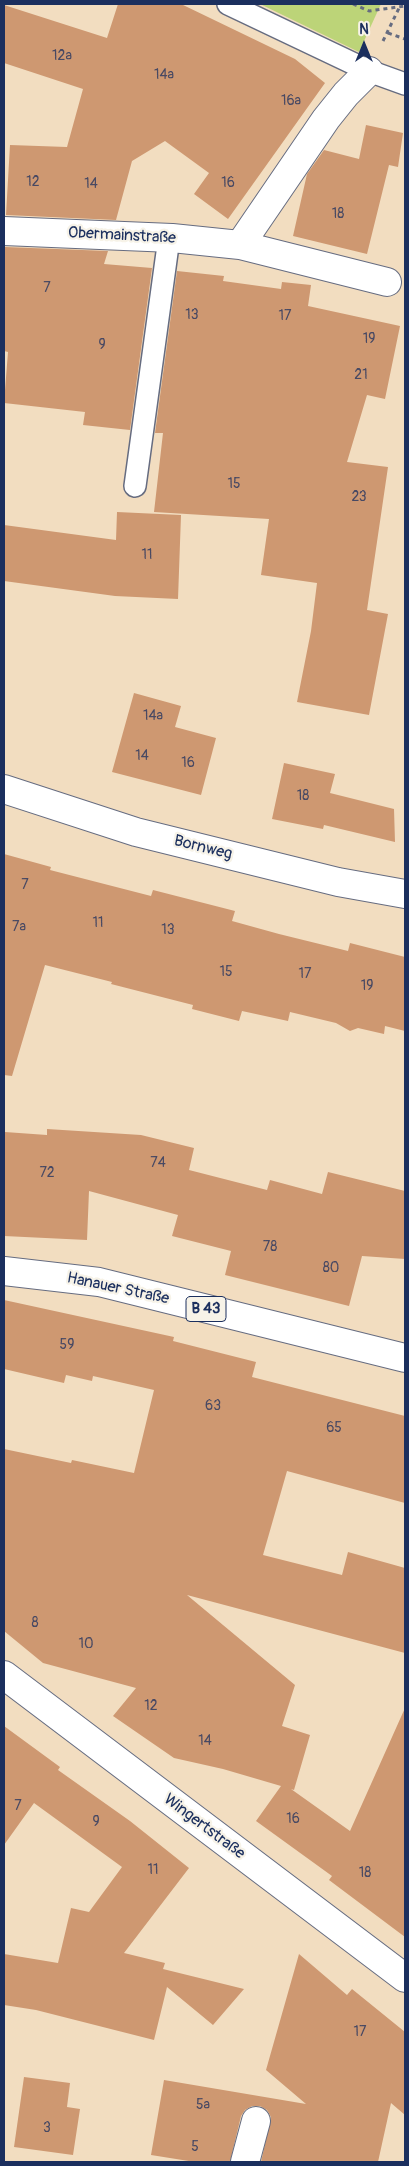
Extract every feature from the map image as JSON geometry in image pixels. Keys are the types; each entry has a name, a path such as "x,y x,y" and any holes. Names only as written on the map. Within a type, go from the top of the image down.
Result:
{"street":[{"path":"240,246 326,119 346,94 369,71"},
{"name":"Obermainstraße","path":"4,231 169,238 240,246 387,282"},
{"name":"Bornweg","path":"4,789 136,832 338,882 405,894"},
{"name":"Hanauer Straße","path":"4,1271 99,1282 405,1358"},
{"name":"Wingertstraße","path":"4,1675 405,1978"},
{"path":"244,2162 256,2121"}],"lane":[{"path":"228,4 369,71 405,84"},
{"path":"135,486 169,238"}],"path":[{"path":"353,4 369,11 402,5"},
{"path":"369,71 402,5"},
{"path":"388,33 405,39"}],"green space":[{"path":"260,4 381,4 359,52"}],"building":[{"path":"118,4 181,4 295,59 325,83 228,219 194,194 209,173 165,141 132,161 116,220 6,215 10,145 67,147 83,89 4,63 4,5 107,38"},
{"path":"366,125 403,133 398,167 389,165 367,254 293,236 307,174 324,150 359,159"},
{"path":"5,247 108,251 104,264 152,268 130,430 83,425 85,412 4,403 8,352 4,351"},
{"path":"177,271 224,276 223,281 281,289 282,282 311,285 308,306 400,326 385,399 367,395 347,462 388,467 367,610 388,614 369,715 297,702 311,631 317,583 261,575 269,519 154,512 163,433 155,433"},
{"path":"117,512 181,515 178,599 115,596 4,581 4,525 116,540"},
{"path":"134,693 181,706 175,727 216,738 201,795 112,772"},
{"path":"284,763 335,774 330,793 394,809 395,842 324,825 323,829 272,819"},
{"path":"4,854 51,867 50,870 151,896 153,890 235,911 232,921 279,934 348,951 350,943 405,957 405,1031 385,1026 384,1034 358,1028 350,1031 336,1023 290,1012 288,1021 242,1011 239,1021 192,1009 193,1005 45,965 12,1076 4,1075"},
{"path":"47,1129 141,1135 194,1148 189,1170 267,1190 270,1180 322,1194 328,1172 405,1191 405,1259 362,1256 349,1306 225,1275 231,1251 172,1236 178,1215 89,1191 87,1240 4,1236 5,1132 47,1135"},
{"path":"4,1300 174,1337 173,1341 256,1362 252,1377 405,1416 405,1503 287,1471 263,1555 342,1575 348,1552 405,1568 405,1653 187,1595 295,1685 282,1726 310,1735 294,1790 291,1789 350,1831 405,1708 405,1937 329,1880 332,1876 256,1821 281,1786 223,1769 174,1758 113,1716 136,1688 43,1663 4,1631 4,1449 71,1463 72,1460 134,1473 154,1390 93,1376 92,1381 66,1375 64,1383 4,1369"},
{"path":"4,1726 60,1767 58,1770 130,1821 189,1868 124,1953 165,1963 163,1969 244,1989 213,2025 167,1987 154,2040 36,2010 4,2005 4,1954 58,1963 71,1908 89,1912 122,1867 34,1803 4,1845"},
{"path":"299,1954 347,1995 352,1989 405,2032 405,2115 391,2103 378,2162 261,2162 271,2117 267,2110 260,2106 252,2106 245,2110 241,2116 230,2162 195,2162 151,2155 164,2080 306,2104 266,2070"},
{"path":"24,2077 70,2083 67,2107 80,2109 73,2155 14,2147"}]}
